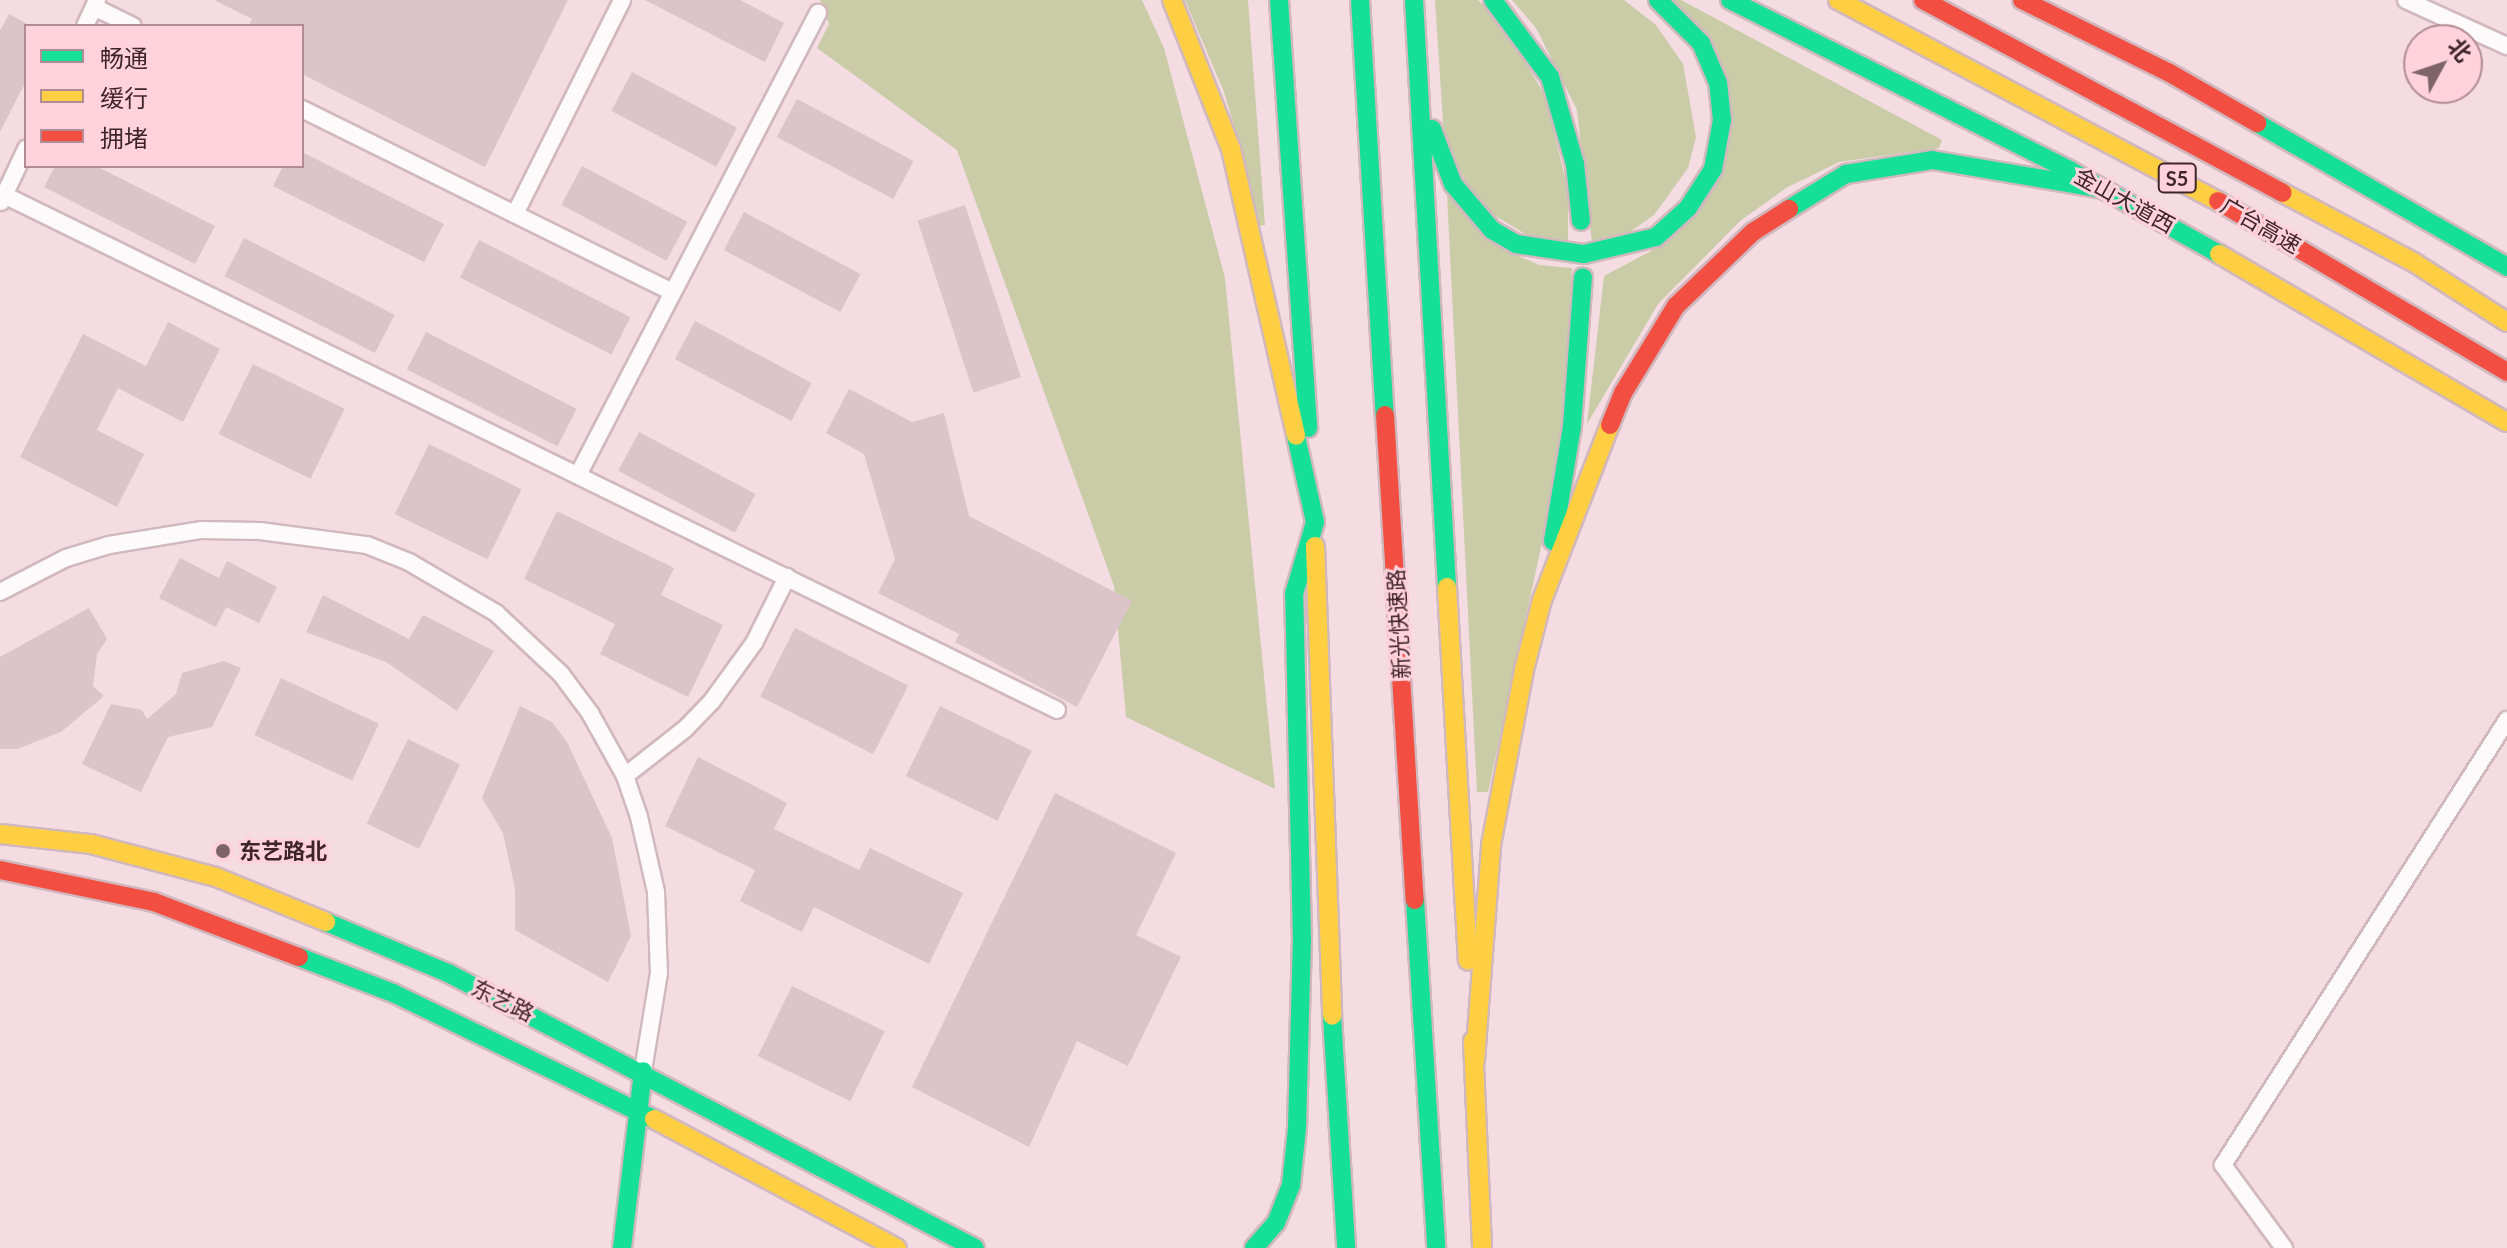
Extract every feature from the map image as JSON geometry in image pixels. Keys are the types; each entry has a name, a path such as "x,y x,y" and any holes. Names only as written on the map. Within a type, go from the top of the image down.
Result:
{"main road":[{"path":"1172,0 1231,149 1315,522 1294,594 1302,940 1297,1128 1291,1185 1276,1223 1254,1248"},
{"path":"1279,0 1315,522 1336,1112 1346,1248"},
{"name":"新光快速路","path":"1360,0 1436,1248"},
{"path":"1414,0 1475,1060 1482,1248"},
{"path":"1493,0 1550,77 1575,164 1581,221"},
{"path":"1421,86 1438,154 1453,184 1492,230 1516,244 1584,254 1656,237 1688,208 1713,169 1722,120 1718,83 1701,43 1658,0"},
{"name":"金山大道西","path":"1730,0 2104,189 2388,348 2507,422"},
{"name":"广台高速","path":"1838,0 2246,216 2507,372"},
{"name":"广台高速","path":"1923,0 2415,263 2507,322"},
{"path":"2022,0 2168,72 2507,265"},
{"path":"1542,600 1623,393 1648,345 1676,306 1753,232 1846,174 1932,160 2104,189"},
{"path":"1475,1060 1491,845 1524,670 1542,600 1572,426 1583,277"},
{"name":"东艺路","path":"0,834 91,844 216,877 448,973 643,1071 975,1248"},
{"name":"东艺路","path":"0,870 154,902 393,993 638,1110 897,1248"},
{"path":"622,1248 643,1071"},
{"path":"1480,1211 1489,1248"}],"street":[{"path":"515,214 622,0"},
{"path":"2406,0 2507,46"},
{"path":"86,24 96,3 130,24"},
{"path":"578,475 669,290 818,13"},
{"path":"304,110 669,290"},
{"path":"24,153 2,200 578,475 1057,710"},
{"path":"0,592 66,558 152,536 260,531 367,545 446,583 531,642 590,713 625,776 656,892 659,973 643,1071"},
{"path":"625,776 685,729 712,701 754,643 787,577"},
{"path":"2284,1248 2223,1165 2507,720"}],"green space":[{"path":"820,0 1142,0 1164,48 1225,278 1275,789 1126,717 1114,586 957,150 817,48 829,24"},
{"path":"1185,0 1248,0 1265,225 1254,226 1244,159 1224,92"},
{"path":"1435,0 1478,0 1506,28 1545,96 1568,189 1568,245 1527,235 1494,215 1467,185 1444,138"},
{"path":"1512,0 1624,0 1656,25 1683,64 1696,137 1688,168 1654,215 1624,236 1592,243 1577,110 1536,28"},
{"path":"1671,0 1681,0 1942,140 1939,148 1839,162 1786,188 1740,221 1658,304 1587,424 1604,276 1651,251 1699,204 1715,99"},
{"path":"1447,195 1503,249 1539,265 1572,268 1566,400 1543,538 1488,792 1477,792"}],"building":[{"path":"214,0 568,0 485,167 304,75 304,24 250,24 252,19"},
{"path":"645,0 740,0 784,23 765,62"},
{"path":"9,14 26,23 24,85 0,132 0,31"},
{"path":"632,72 737,128 716,167 611,111"},
{"path":"797,99 914,161 893,199 777,137"},
{"path":"304,153 444,224 424,262 273,186 282,168 304,168"},
{"path":"582,166 687,222 666,261 561,205"},
{"path":"54,168 100,168 215,226 195,264 44,187"},
{"path":"965,205 1021,377 973,393 917,220"},
{"path":"744,212 861,274 840,312 724,250"},
{"path":"244,238 395,315 375,353 224,276"},
{"path":"479,240 630,317 611,355 460,277"},
{"path":"695,321 812,383 791,421 675,359"},
{"path":"168,322 220,349 183,422 118,388 97,430 144,454 117,507 20,457 83,334 146,366"},
{"path":"426,332 577,409 558,446 407,369"},
{"path":"253,364 345,409 310,479 219,434"},
{"path":"849,389 912,422 944,413 969,516 1132,601 1077,707 955,642 959,634 878,593 895,559 864,454 826,433"},
{"path":"639,432 756,494 735,533 618,471"},
{"path":"429,444 522,489 487,559 395,514"},
{"path":"557,511 674,568 661,595 723,625 688,697 600,654 615,624 524,579"},
{"path":"180,558 219,578 227,561 277,587 259,623 226,607 216,627 159,598"},
{"path":"323,595 409,639 423,615 494,651 457,711 386,662 306,632"},
{"path":"89,608 107,639 97,654 93,686 104,696 61,732 17,749 0,749 0,657"},
{"path":"795,628 908,686 873,754 760,697"},
{"path":"224,661 241,668 212,727 168,737 141,792 82,764 111,704 142,710 147,719 176,694 182,673"},
{"path":"281,678 379,724 352,781 254,735"},
{"path":"520,706 552,722 567,742 612,838 631,936 608,982 515,930 515,889 503,833 482,798"},
{"path":"940,706 1032,751 997,821 906,776"},
{"path":"408,739 460,764 419,849 367,823"},
{"path":"698,757 787,803 774,829 859,870 870,848 963,893 929,964 814,907 802,932 740,901 755,870 665,826"},
{"path":"1055,793 1176,853 1136,935 1181,957 1128,1066 1077,1041 1029,1147 912,1087"},
{"path":"792,986 885,1031 850,1101 758,1056"}],"traffic: fast":[{"path":"1279,0 1308,428"},
{"path":"1360,0 1385,415"},
{"path":"1414,0 1447,587"},
{"path":"1493,0 1550,77 1575,164 1581,221"},
{"path":"1432,129 1453,184 1492,230 1516,244 1584,254 1656,237 1688,208 1713,169 1722,120 1718,83 1701,43 1658,0"},
{"path":"1730,0 2071,171 2219,254"},
{"path":"2257,123 2507,267"},
{"path":"1789,209 1846,174 1932,160 2104,189"},
{"path":"1553,541 1572,426 1583,277"},
{"path":"1254,1248 1276,1223 1291,1185 1297,1128 1302,940 1294,594 1315,522 1296,436"},
{"path":"1415,900 1436,1248"},
{"path":"326,922 448,973 975,1248"},
{"path":"299,957 393,993 654,1119"},
{"path":"1332,1016 1346,1248"},
{"path":"622,1248 643,1071"}],"traffic: slow":[{"path":"1172,0 1231,149 1296,436"},
{"path":"1838,0 2218,201"},
{"path":"2283,193 2415,263 2507,322"},
{"path":"2219,254 2507,422"},
{"path":"1475,1060 1491,845 1524,670 1542,600 1610,425"},
{"path":"1315,546 1332,1016"},
{"path":"1447,587 1468,960"},
{"path":"0,834 91,844 216,877 326,922"},
{"path":"1473,1041 1482,1248"},
{"path":"654,1119 897,1248"}],"traffic: jam":[{"path":"1923,0 2283,193"},
{"path":"2022,0 2168,72 2257,123"},
{"path":"2218,201 2507,372"},
{"path":"1610,425 1623,393 1676,306 1753,232 1789,209"},
{"path":"1385,415 1415,900"},
{"path":"0,870 154,902 299,957"}],"place":[{"name":"东艺路北","path":"223,851"}]}
